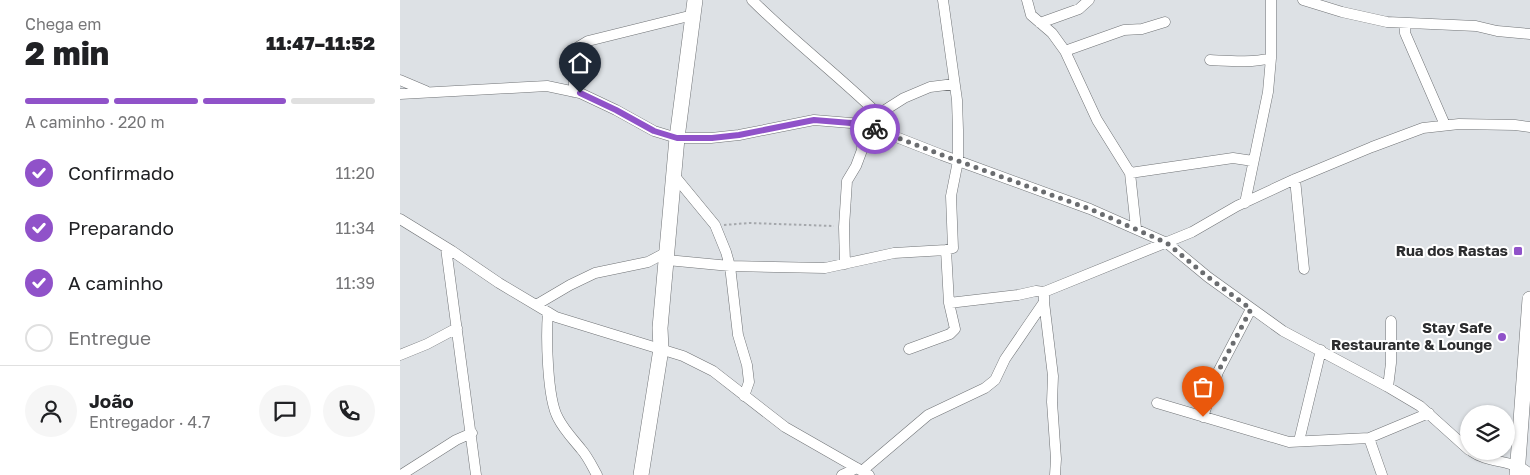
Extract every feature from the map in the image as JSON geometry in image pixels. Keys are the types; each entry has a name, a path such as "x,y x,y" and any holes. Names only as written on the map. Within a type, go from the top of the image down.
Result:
{"street":[{"path":"752,0 774,22 790,34 879,115"},
{"path":"536,305 595,273 648,262 667,261 730,266 825,268 894,253 953,248 951,196 958,161 958,120 943,0"},
{"path":"1026,0 1031,15 1052,33 1065,51 1097,120 1130,173 1136,228"},
{"path":"1040,23 1079,9 1089,0"},
{"path":"1245,203 1268,92 1271,58 1272,0"},
{"path":"1303,0 1360,16 1405,23 1476,26 1497,31 1530,34"},
{"path":"574,92 574,59 578,47 588,41 694,7 673,174 660,328 661,350 641,475"},
{"path":"1065,51 1124,30 1142,29 1166,22"},
{"path":"1405,23 1405,33 1445,125"},
{"path":"1210,60 1235,62 1271,58"},
{"path":"400,80 430,92"},
{"path":"863,124 904,98 930,87 954,84"},
{"path":"400,94 547,86 580,93 654,131 677,138 712,138 739,135 814,120 863,124 1090,209 1167,243 1208,277 1283,331 1388,387 1429,413 1460,441"},
{"path":"845,264 844,227 847,181 856,166 862,150 863,124"},
{"path":"842,475 863,471 928,415 985,388 995,380 1044,297 1114,262 1192,232 1245,203 1295,179 1386,141 1423,128 1445,125 1515,125 1530,127"},
{"path":"1130,173 1233,158 1253,162"},
{"path":"673,174 715,226 726,252 730,266 738,335 747,365 749,382 744,396"},
{"path":"1295,179 1304,269"},
{"path":"400,219 499,283 556,317 683,356 713,371 785,427 863,471"},
{"path":"446,248 472,433 476,475"},
{"path":"909,349 950,334 955,329 949,303 946,250"},
{"path":"648,262 667,261"},
{"path":"949,303 1018,295 1036,291 1044,297 1053,376 1052,402 1056,459 1055,475"},
{"path":"1489,460 1524,471 1530,299"},
{"path":"1203,417 1218,372 1251,309"},
{"path":"548,312 546,333 551,389 557,416 564,428 583,450 597,475"},
{"path":"1388,387 1391,363 1391,321"},
{"path":"400,355 427,344 457,328"},
{"path":"1299,441 1321,350"},
{"path":"1157,403 1289,442 1369,438 1429,413"},
{"path":"401,475 456,440 472,433"},
{"path":"1369,438 1382,475"}],"path":[{"path":"715,226 749,223 844,227"}],"way so far":[{"path":"875,129 1090,209 1167,243 1251,309 1218,372 1203,417"}],"place":[{"name":"Rua dos Rastas","path":"1518,251"},
{"name":"Stay Safe Restaurante & Lounge","path":"1502,337"}],"route":[{"path":"580,93 654,131 677,138 712,138 739,135 814,120 863,124 875,129"}]}
